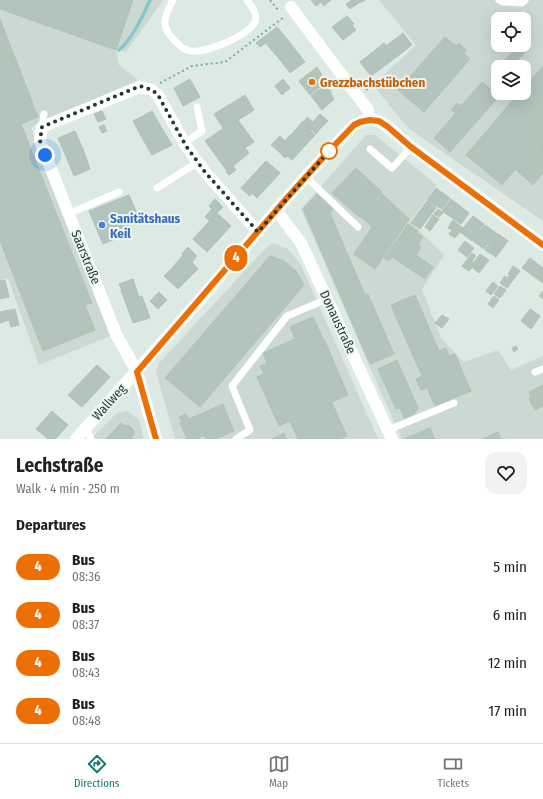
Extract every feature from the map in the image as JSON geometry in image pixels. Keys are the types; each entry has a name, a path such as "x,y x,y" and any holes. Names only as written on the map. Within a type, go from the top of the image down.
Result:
{"street":[{"path":"288,4 368,110 370,120 379,121 388,127 411,147 543,245"},
{"path":"42,127 140,86 152,90 158,95 184,143 205,172 258,232"},
{"name":"Wallweg","path":"76,439 137,372 306,177 354,125 370,120"},
{"name":"Saarstraße","path":"42,127 40,141 116,334 137,372 156,439"},
{"name":"Donaustraße","path":"276,210 301,243 390,435"}],"lane":[{"path":"173,0 165,18 165,26 169,34 177,43 186,50 195,52 231,40 246,32 256,21 249,1"},
{"path":"499,0 503,2 522,3 526,0"},
{"path":"184,143 202,131 197,107"},
{"path":"42,127 44,114"},
{"path":"370,149 392,168 411,147"},
{"path":"158,188 198,162"},
{"path":"306,177 358,227"},
{"path":"68,214 119,192"},
{"path":"236,439 250,430 232,386 287,316 327,299"},
{"path":"535,372 543,369"},
{"path":"390,435 454,404"},
{"path":"86,428 92,439"}],"path":[{"path":"270,0 283,17"}],"shaded area":[{"path":"0,0 163,0 126,52 116,50 119,65 138,80 31,127 39,155 113,335 39,365 8,278 0,280"},
{"path":"379,0 543,0 543,221 408,128 373,85 416,45"},
{"path":"366,135 375,135 437,185 410,222 444,255 422,289 441,338 464,362 498,350 511,370 543,356 543,439 402,439 301,209"},
{"path":"273,243 288,249 301,265 378,439 175,439 156,372 159,363 265,249"},
{"path":"127,411 139,420 144,439 91,439 117,413"}],"building":[{"path":"0,0 133,0 116,50 0,9"},
{"path":"311,0 331,0 324,6 321,2 316,6"},
{"path":"352,0 365,0 350,9 346,4"},
{"path":"347,16 354,24 352,25 356,30 343,40 332,27"},
{"path":"0,19 38,117 21,124 0,70"},
{"path":"277,27 284,35 269,47 266,43 260,47 256,43"},
{"path":"403,33 412,45 395,58 386,46"},
{"path":"284,35 294,48 280,60 269,47"},
{"path":"445,37 456,46 459,43 466,50 464,53 470,59 424,112 398,90"},
{"path":"384,43 395,58 371,76 360,62"},
{"path":"294,48 305,62 290,73 280,60"},
{"path":"512,52 525,52 518,60 505,60"},
{"path":"543,66 543,137 502,185 466,155 513,100 531,100 531,80"},
{"name":"Grezzbachstübchen","path":"317,67 322,75 319,77 325,83 310,95 299,81"},
{"path":"0,70 21,124 0,132"},
{"path":"190,79 200,97 183,106 174,88"},
{"path":"283,79 290,88 282,95 275,86"},
{"path":"482,82 491,89 491,100 496,100 450,152 434,138 456,113 451,110 457,103 461,106"},
{"path":"324,86 329,88 334,99 322,110 311,96"},
{"path":"245,95 254,110 229,126 228,125 223,128 214,114"},
{"path":"102,111 106,119 98,122 94,114"},
{"path":"152,111 160,125 141,136 133,121"},
{"path":"320,114 328,121 320,129 313,122"},
{"path":"307,117 320,129 316,134 304,122"},
{"path":"238,120 254,142 245,148 229,126"},
{"path":"303,121 315,135 304,147 291,135"},
{"path":"21,124 51,200 0,220 0,132"},
{"path":"104,125 107,131 102,133 99,127"},
{"path":"160,125 172,145 152,155 141,136"},
{"path":"228,125 249,153 227,171 205,141"},
{"path":"75,131 83,149 66,156 58,138"},
{"path":"290,135 304,147 292,160 287,156 285,158 277,150"},
{"path":"280,136 285,141 277,150 271,145"},
{"path":"543,139 543,173 533,185 516,170"},
{"path":"83,149 90,169 74,176 66,156"},
{"path":"266,161 280,173 257,198 252,193 250,196 241,188"},
{"path":"233,166 236,170 229,175 226,172"},
{"path":"356,168 409,219 375,269 354,254 372,227 332,193"},
{"path":"436,188 450,198 442,209 427,200"},
{"path":"317,194 333,209 330,213 365,295 368,294 394,354 370,364 303,209"},
{"path":"129,195 140,220 120,229 122,236 103,244 89,211"},
{"path":"215,199 223,207 217,213 209,206"},
{"path":"451,199 469,213 461,224 442,211"},
{"path":"51,200 92,303 85,305 95,330 43,351 0,241 0,220"},
{"path":"427,201 436,208 420,229 411,223"},
{"path":"212,209 217,213 210,221 205,217"},
{"path":"438,209 443,213 439,217 434,214"},
{"path":"217,213 231,226 219,239 205,226"},
{"path":"433,215 439,219 430,231 425,227"},
{"path":"473,216 484,224 472,241 460,232"},
{"path":"453,220 463,228 455,238 449,234 452,230 448,228"},
{"path":"408,224 418,231 417,233 423,237 418,244 421,247 416,255 433,267 425,279 392,257 389,261 384,258"},
{"path":"485,225 496,233 484,249 473,241"},
{"path":"205,226 219,239 207,252 193,239"},
{"path":"497,233 508,241 496,257 485,250"},
{"path":"465,241 474,248 467,257 458,250"},
{"path":"188,247 197,256 192,262 190,260 192,258 190,256 187,259 182,254"},
{"path":"472,253 476,256 472,261 475,264 469,271 462,266"},
{"path":"480,254 489,260 479,273 473,268 476,263 474,262"},
{"path":"183,255 187,259 190,256 192,258 190,260 198,269 178,289 164,276"},
{"path":"270,256 284,261 296,271 304,285 200,407 165,378"},
{"path":"530,258 543,268 543,283 522,268"},
{"path":"513,266 520,271 514,279 508,274"},
{"path":"505,276 507,278 509,276 514,279 507,288 500,283"},
{"path":"133,279 139,297 142,296 150,318 133,323 119,284"},
{"path":"5,280 9,297 0,299 0,281"},
{"path":"493,282 498,286 491,295 486,291"},
{"path":"500,286 506,290 500,298 494,294"},
{"path":"543,291 543,299 539,296"},
{"path":"159,292 167,300 158,309 150,301"},
{"path":"415,295 431,332 407,342 391,305"},
{"path":"494,296 499,300 493,308 488,304"},
{"path":"15,309 19,325 11,327 9,320 0,323 0,312"},
{"path":"530,309 540,316 531,329 521,321"},
{"path":"442,315 449,319 442,328 435,323"},
{"path":"313,317 348,395 279,426 257,377 264,374 260,366 267,363 263,353 295,339 290,327"},
{"path":"431,332 439,351 446,348 449,356 455,354 471,391 435,406 427,388 421,390 416,379 422,376 407,342"},
{"path":"516,346 518,349 514,352 512,348"},
{"path":"397,360 418,408 414,414 404,418 400,408 396,409 378,369"},
{"path":"97,365 110,377 82,407 68,395"},
{"path":"543,385 543,406 535,410 529,399 531,398 529,392"},
{"path":"332,403 347,436 340,439 298,439 290,421"},
{"path":"223,404 234,431 216,439 206,439 204,435 197,439 187,439 179,417 186,414 189,419"},
{"path":"52,411 68,425 55,439 48,439 36,429"},
{"path":"121,423 122,425 129,426 134,431 131,439 106,439"},
{"path":"430,428 435,439 406,439 406,438"},
{"path":"498,432 501,439 483,439"},
{"path":"284,433 287,439 272,439"}],"waterway":[{"path":"119,50 133,34 150,0"}],"bus line":[{"name":"4","path":"156,439 137,372 286,199 354,125 370,120 379,121 411,147 543,245"}],"place":[{"name":"Grezzbachstübchen","path":"312,82"},
{"name":"Sanitätshaus Keil","path":"102,225"}],"route":[{"path":"45,155 40,141 42,127 140,86 152,90 158,95 186,146 205,172 258,232 329,151"}]}
